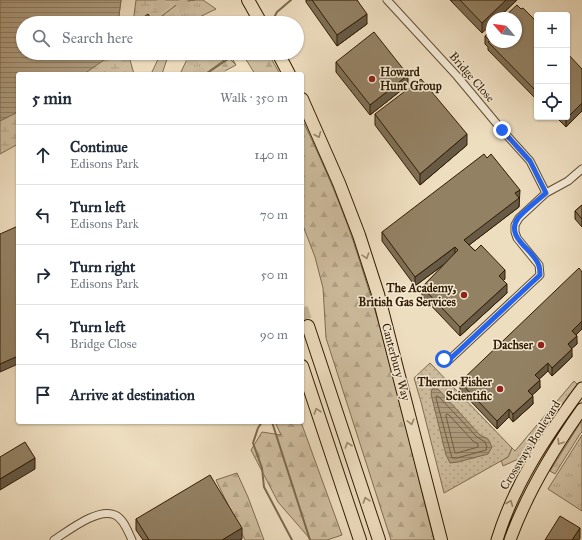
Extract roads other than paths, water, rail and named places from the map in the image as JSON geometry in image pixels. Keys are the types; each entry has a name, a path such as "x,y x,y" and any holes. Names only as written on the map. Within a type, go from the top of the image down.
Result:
{"highway":[{"path":"248,0 257,16"},
{"path":"282,60 288,72"},
{"name":"Canterbury Way","path":"304,105 342,191 359,235 378,294 441,540"},
{"path":"308,326 379,540"},
{"path":"304,372 360,540"}],"main road":[{"name":"Crossways Boulevard","path":"497,540 514,495 523,477 582,388"},
{"name":"Crossways Boulevard","path":"510,540 526,499 582,409"}],"street":[{"name":"Bridge Close","path":"388,0 457,76 530,161 546,193"},
{"path":"444,359 449,360 540,275 539,265 517,238 515,225 519,218 546,193 568,181 582,169"},
{"path":"54,540 94,515 105,512 115,515 122,522 132,540"}],"water":[{"path":"0,0 121,0 119,16 16,16 16,60 104,60 87,72 16,72 16,113 0,121"},
{"path":"432,389 438,389 480,435 488,439 492,447 488,454 450,463 446,455 431,394"}],"waterway":[{"path":"275,16 277,12 291,0"},
{"name":"Canterbury Way","path":"209,72 227,60"},
{"path":"261,424 253,443 262,468 264,487 292,540"},
{"path":"273,424 310,540"}],"tunnel":[{"path":"158,0 168,16"},
{"path":"180,0 190,16"},
{"path":"193,60 199,72"},
{"path":"214,60 219,72"},
{"path":"304,314 308,326"}],"place":[{"name":"Howard Hunt Group","path":"372,79"},
{"name":"The Academy, British Gas Services","path":"464,295"},
{"name":"Dachser","path":"541,345"},
{"name":"Thermo Fisher Scientific","path":"500,389"}]}
